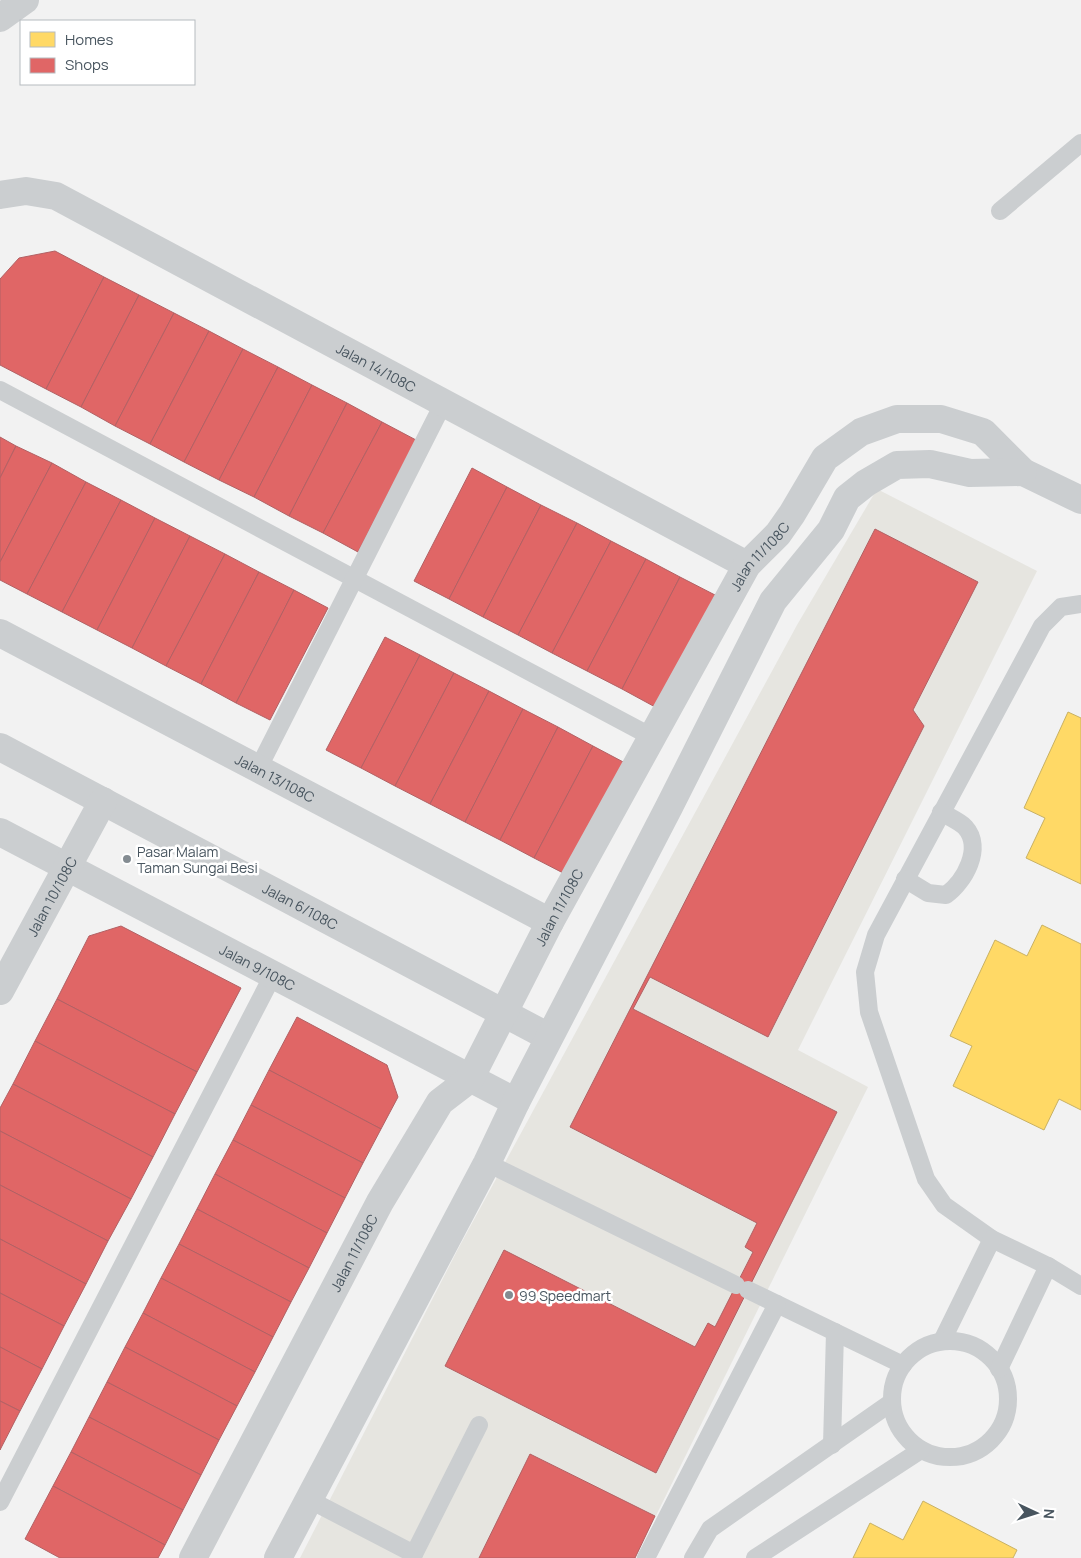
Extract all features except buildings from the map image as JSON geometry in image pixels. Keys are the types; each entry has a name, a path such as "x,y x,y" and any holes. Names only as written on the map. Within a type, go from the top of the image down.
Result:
{"street":[{"path":"0,18 25,0"},
{"name":"Jalan 14/108C","path":"0,194 26,191 56,196 747,565"},
{"name":"Jalan 11/108C","path":"193,1558 380,1202 440,1102 470,1079 505,1014 550,922 747,565 778,534 825,458 861,432 897,419 941,420 983,432 1023,472 1081,500"},
{"name":"Jalan 11/108C","path":"278,1558 487,1163 516,1102 669,807 772,601 831,530 847,498 866,483 898,465 930,464 970,473 1023,472"},
{"name":"Jalan 13/108C","path":"0,633 550,922"},
{"name":"Jalan 6/108C","path":"0,746 549,1037"},
{"name":"Jalan 10/108C","path":"0,991 103,801"},
{"name":"Jalan 9/108C","path":"0,832 516,1102"}],"lane":[{"path":"1000,211 1081,144"},
{"path":"0,390 652,738"},
{"path":"258,769 444,402"},
{"path":"1081,604 1061,606 1042,626 876,935 865,972 869,1012 926,1179 944,1205 992,1239 1048,1266 1081,1286"},
{"path":"906,879 928,893 946,895 956,888 967,872 973,850 966,828 941,812"},
{"path":"0,1502 273,975"},
{"path":"487,1163 903,1365"},
{"path":"942,1341 992,1239"},
{"path":"999,1369 1048,1266"},
{"path":"646,1558 777,1304"},
{"path":"832,1445 835,1332"},
{"path":"942,1341 964,1342 984,1352 999,1369 1007,1386 1008,1406 1002,1424 992,1440 976,1452 958,1457 939,1457 921,1450 906,1438 896,1421 892,1402 894,1382 903,1365 914,1353 927,1345 942,1341"},
{"path":"693,1558 710,1529 892,1402"},
{"path":"310,1500 413,1556 480,1425"},
{"path":"755,1558 921,1450"}],"shaded area":[{"path":"877,489 1037,571 798,1050 868,1087 635,1558 300,1558 458,1249 797,625"}],"place":[{"name":"Pasar Malam Taman Sungai Besi","path":"127,859"},
{"name":"99 Speedmart","path":"509,1295"}]}
